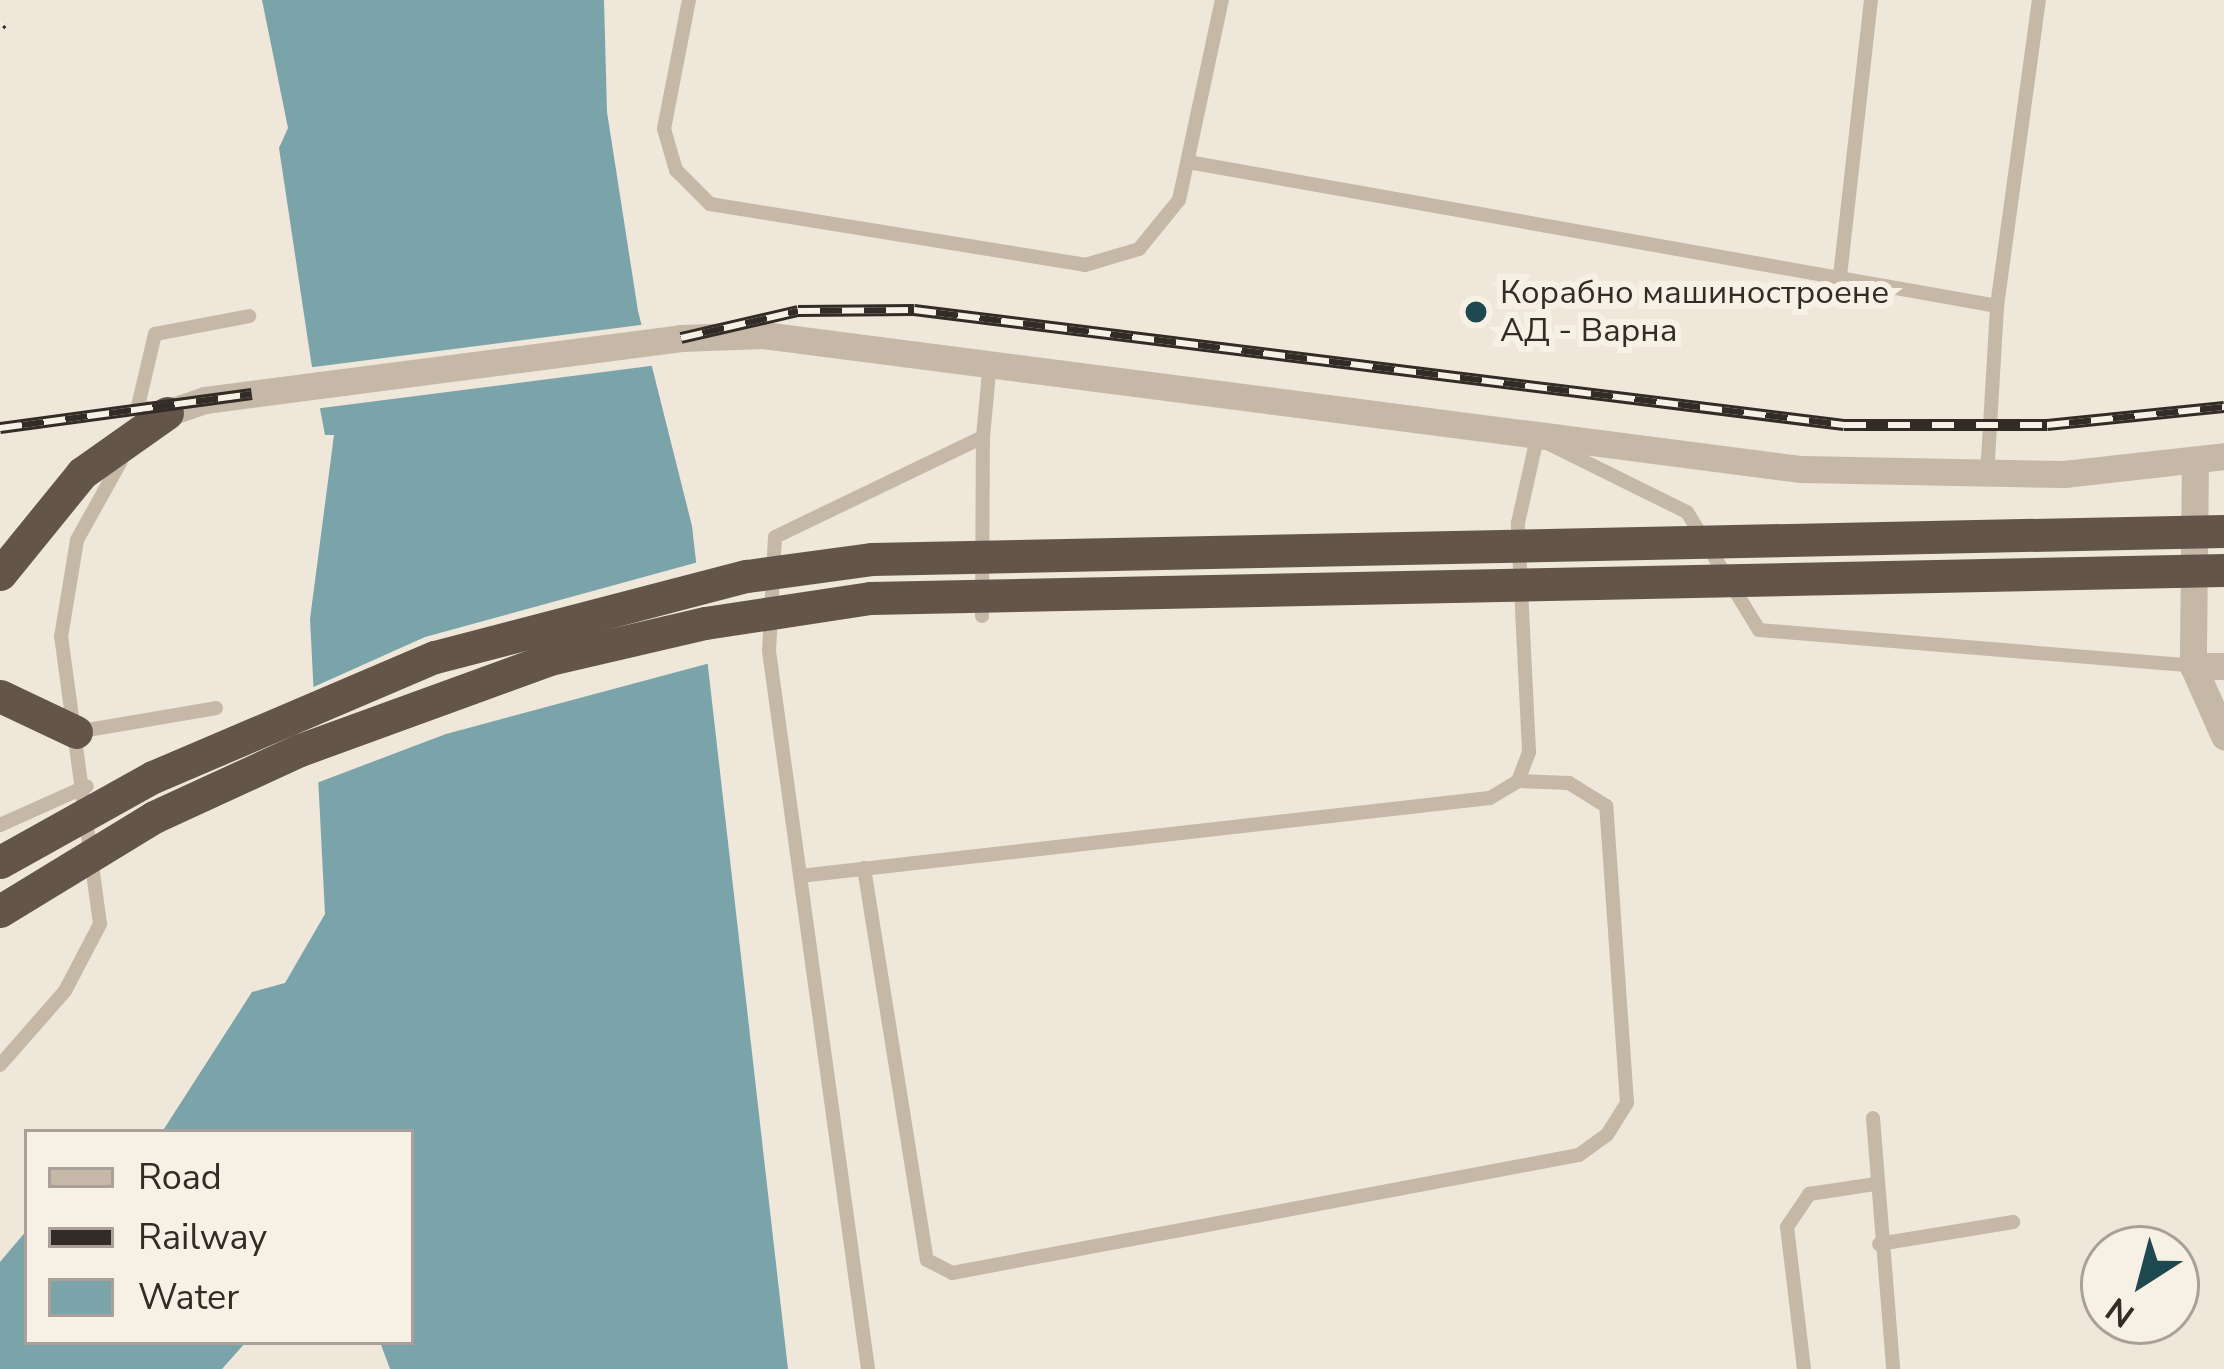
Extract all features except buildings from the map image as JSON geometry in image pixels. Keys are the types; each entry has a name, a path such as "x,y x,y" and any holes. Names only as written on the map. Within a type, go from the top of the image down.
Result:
{"highway":[{"path":"0,574 82,473 167,413"},
{"path":"0,862 153,777 435,657 747,576 871,559 2224,531"},
{"path":"0,911 154,817 300,750 550,659 705,623 870,598 2224,570"},
{"path":"0,697 76,732"}],"street":[{"path":"167,413 252,394 681,338 801,337 1735,464 1987,476 2224,456"},
{"path":"2195,460 2193,666 2224,736"},
{"path":"2193,666 2224,666"}],"lane":[{"path":"689,0 666,107 668,150 691,189 733,212 1085,265 1138,249 1163,228 1188,162 1222,0"},
{"path":"1840,276 1871,0"},
{"path":"1987,476 1997,306 2039,0"},
{"path":"1188,162 1997,306"},
{"path":"0,1065 65,991 100,924 86,786 61,637 77,540 113,470 167,413 138,406 155,334 249,316"},
{"path":"982,616 982,437 990,361"},
{"path":"868,1369 769,651 775,537 982,437"},
{"path":"1518,782 1529,752 1518,523 1537,438 1687,512 1759,630 2193,666"},
{"path":"76,732 216,708"},
{"path":"800,876 864,868 1490,798 1518,782 1569,784 1606,806 1627,1103 1607,1135 1579,1155 952,1273 927,1260 864,868"},
{"path":"0,825 86,786"},
{"path":"1874,1118 1879,1244 1893,1369"},
{"path":"1804,1369 1787,1227 1809,1194 1876,1184"},
{"path":"1879,1244 2013,1222"}],"water":[{"path":"262,0 604,0 607,112 638,311 692,526 788,1369 390,1369 381,1345 414,1345 414,1129 164,1129 252,992 285,983 325,914 310,619 334,435 325,435 279,148 288,128"},
{"path":"24,1234 24,1345 243,1345 222,1369 0,1369 0,1262"}],"pier":[{"path":"648,324 658,365 314,409 306,368"},
{"path":"702,561 714,662 446,734 314,784 309,689 425,637"}],"railway":[{"path":"681,338 798,311 914,310 1844,425 2047,425 2224,407"},
{"path":"0,428 252,394"}],"place":[{"name":"Корабно машиностроене АД - Варна","path":"1476,312"}]}
